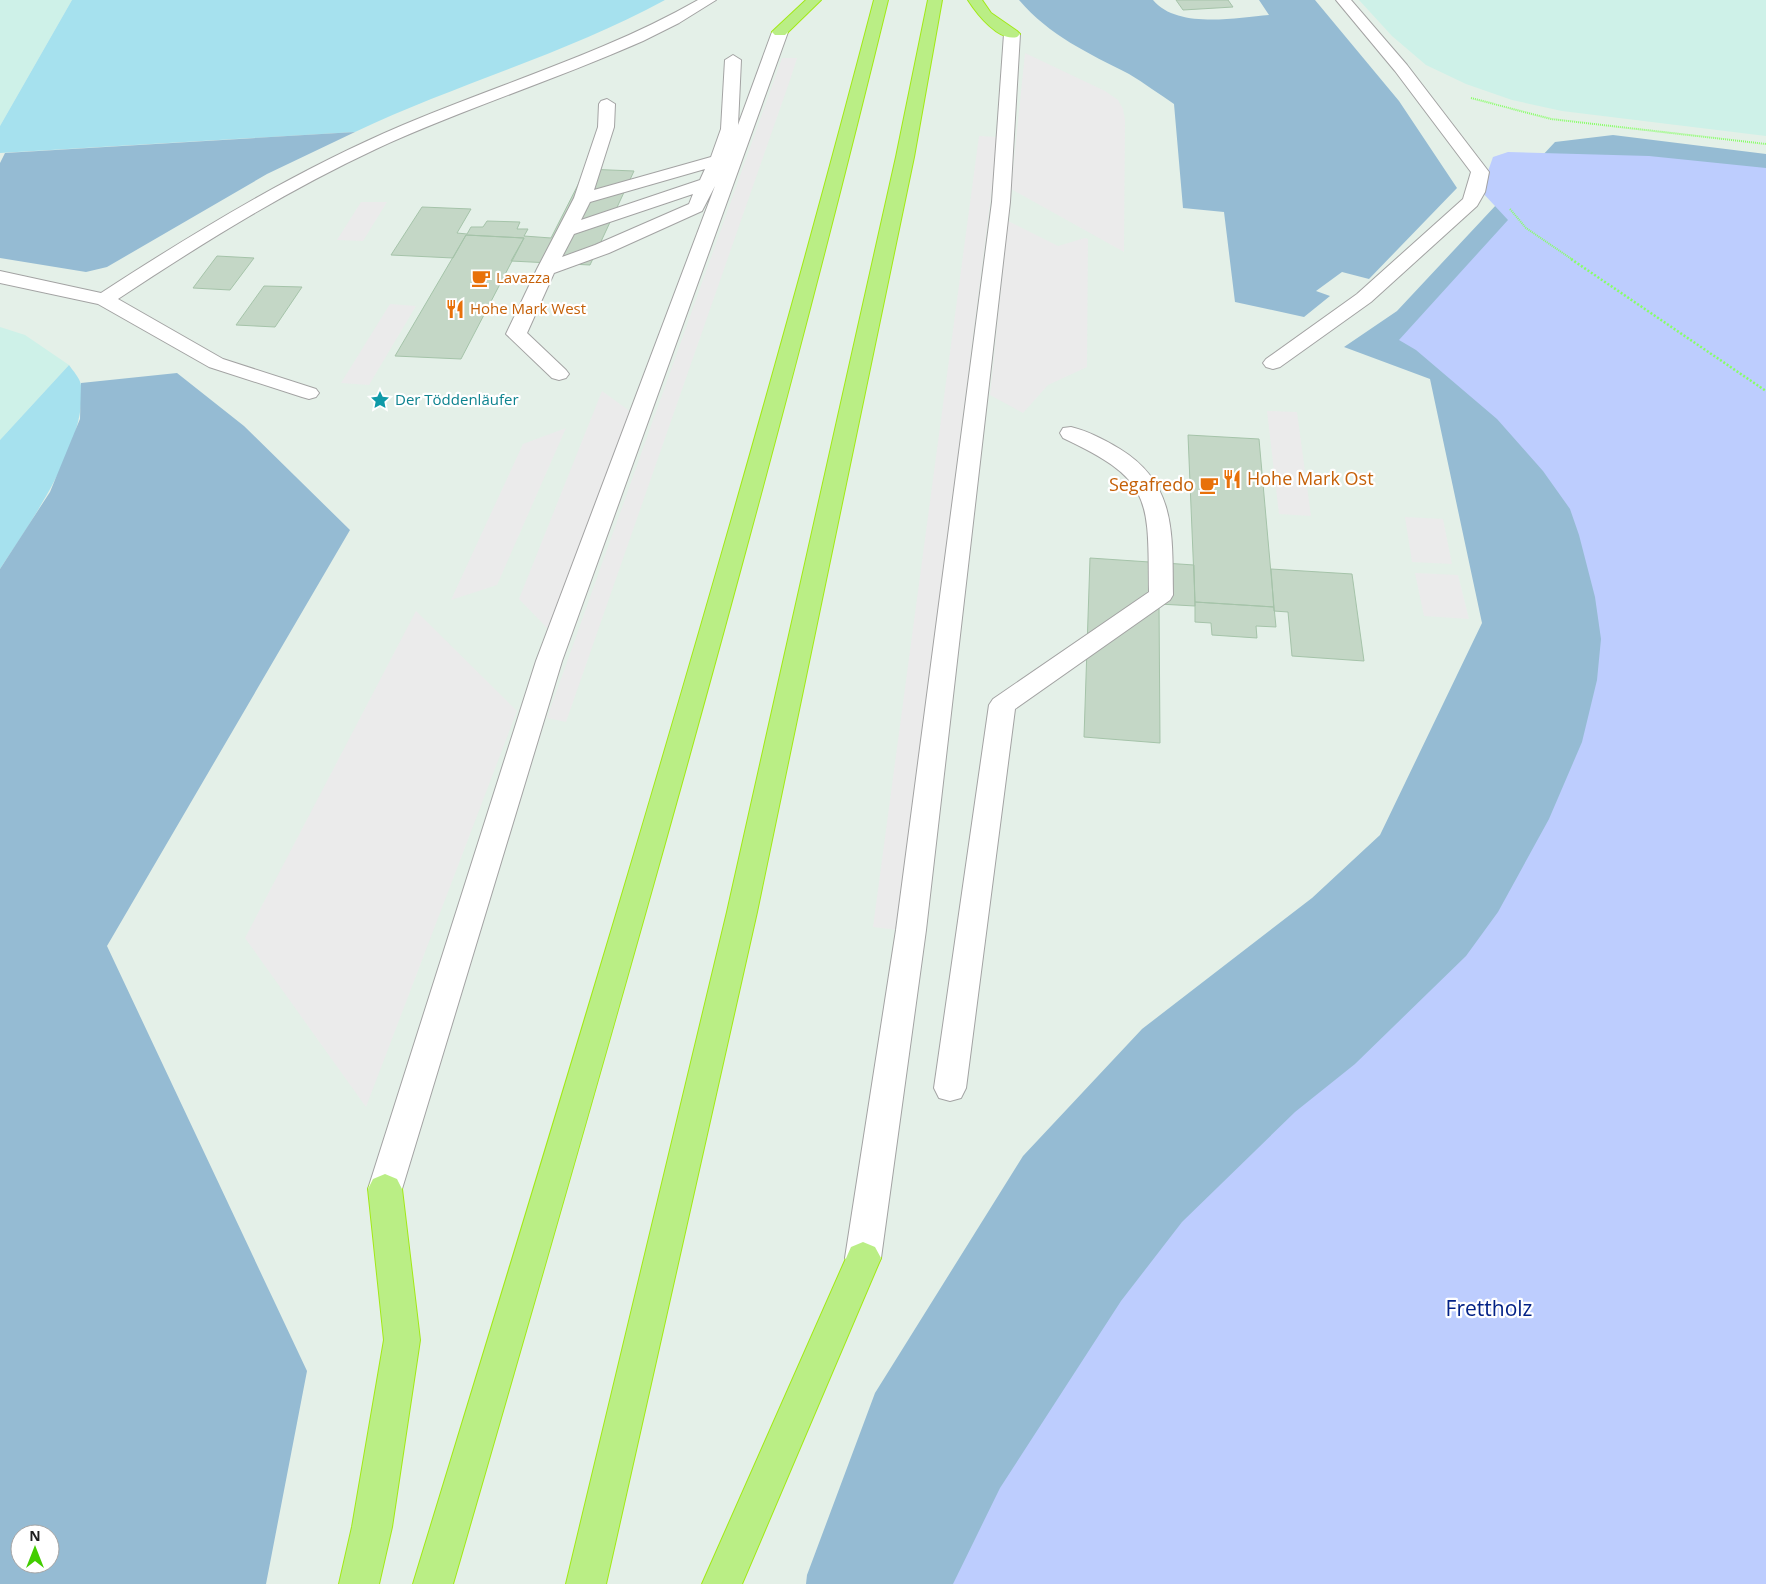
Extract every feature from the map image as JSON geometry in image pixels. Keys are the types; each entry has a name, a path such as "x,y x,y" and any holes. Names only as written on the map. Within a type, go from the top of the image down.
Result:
{"highway":[{"path":"780,32 814,0"},
{"path":"433,1584 633,912 842,154 881,0"},
{"path":"586,1584 742,912 905,157 935,0"},
{"path":"975,0 986,16 1012,34"},
{"path":"359,1584 372,1527 402,1340 386,1190"},
{"path":"722,1584 862,1258"}],"street":[{"path":"104,300 247,209 353,152 412,127 624,46 668,24 709,0"},
{"path":"1273,363 1364,298 1411,258 1470,202 1476,192 1480,172 1401,68 1343,0"},
{"path":"386,1190 549,661 780,32"},
{"path":"862,1258 911,930 1001,202 1012,34"},
{"path":"546,269 602,249 696,207 718,160 729,129 733,60"},
{"path":"558,374 516,334 546,269 583,198 606,127 607,104"},
{"path":"583,198 632,186 718,160"},
{"path":"567,230 624,213 708,183"},
{"path":"0,277 104,300 216,363 309,393"},
{"path":"950,1088 1002,705 1161,595 1160,525 1155,503 1146,481 1136,469 1123,459 1071,433"}],"path":[{"path":"1470,98 1551,119 1766,144"},
{"path":"1480,172 1526,228 1766,391"}],"shaded area":[{"path":"0,0 72,0 0,126"},
{"path":"72,0 665,0 589,37 432,99 355,132 0,153 0,126"},
{"path":"1359,0 1766,0 1766,136 1562,111 1512,100 1466,84 1426,65 1392,36"},
{"path":"1025,53 1105,91 1118,100 1123,109 1125,120 1124,252 1011,189"},
{"path":"782,58 797,58 566,722 547,718"},
{"path":"979,136 997,137 993,181 897,930 873,927"},
{"path":"361,202 387,202 363,241 337,240"},
{"path":"1008,221 1058,246 1085,238 1088,239 1087,367 1048,385 1023,413 990,395"},
{"path":"390,304 416,306 369,385 341,383"},
{"path":"0,327 25,335 69,365 0,440"},
{"path":"69,365 78,377 81,385 81,407 76,431 66,456 41,506 0,569 0,440"},
{"path":"602,391 631,412 549,630 519,599"},
{"path":"1267,411 1297,412 1311,516 1279,514"},
{"path":"566,428 497,585 451,600 523,444"},
{"path":"1405,517 1443,519 1452,564 1412,562"},
{"path":"1415,573 1458,575 1469,619 1424,616"},
{"path":"416,611 517,711 366,1107 245,938"}],"green space":[{"path":"1019,0 1153,0 1163,9 1176,15 1207,20 1269,15 1259,0 1315,0 1399,101 1457,188 1369,279 1342,272 1316,291 1330,296 1304,317 1235,302 1224,212 1183,208 1174,104 1129,74 1070,43 1044,24"},
{"path":"355,132 267,174 107,267 86,272 0,258 0,163 5,153"},
{"name":"Frettholz","path":"1613,135 1766,154 1766,1584 806,1584 807,1575 875,1393 1023,1156 1142,1029 1312,898 1380,835 1482,623 1430,379 1344,347 1397,311 1555,142"},
{"name":"Frettholz","path":"1508,152 1649,156 1766,168 1766,1584 953,1584 1000,1488 1121,1301 1182,1222 1295,1112 1355,1064 1466,956 1498,912 1549,819 1582,742 1597,680 1601,639 1595,597 1579,535 1570,509 1543,471 1497,419 1416,350 1399,340 1508,220 1481,191 1493,157"},
{"path":"177,373 244,426 350,530 107,946 307,1371 266,1584 0,1584 0,569 50,492 80,419 81,383"}],"building":[{"path":"1176,0 1228,0 1233,7 1183,10"},
{"path":"586,169 634,171 590,265 511,261 524,238 466,235 453,258 391,255 422,207 471,209 457,233 467,234 471,227 483,227 487,221 520,222 517,229 528,229 524,236 551,238"},
{"name":"Hohe Mark West","path":"466,235 524,238 461,359 395,356"},
{"path":"217,256 254,258 230,290 193,288"},
{"path":"264,286 302,287 275,327 236,325"},
{"path":"1188,435 1259,439 1274,607 1195,602"},
{"path":"1090,558 1194,565 1195,606 1159,604 1160,743 1084,737"},
{"path":"1271,569 1352,574 1364,661 1292,656 1288,612 1274,611"},
{"path":"1195,602 1274,607 1276,627 1256,626 1257,638 1212,635 1211,623 1195,622"}],"place":[{"name":"Lavazza","path":"481,278"},
{"name":"Hohe Mark West","path":"455,309"},
{"name":"Der Töddenläufer","path":"380,400"},
{"name":"Hohe Mark Ost","path":"1232,479"},
{"name":"Segafredo","path":"1209,485"}]}
